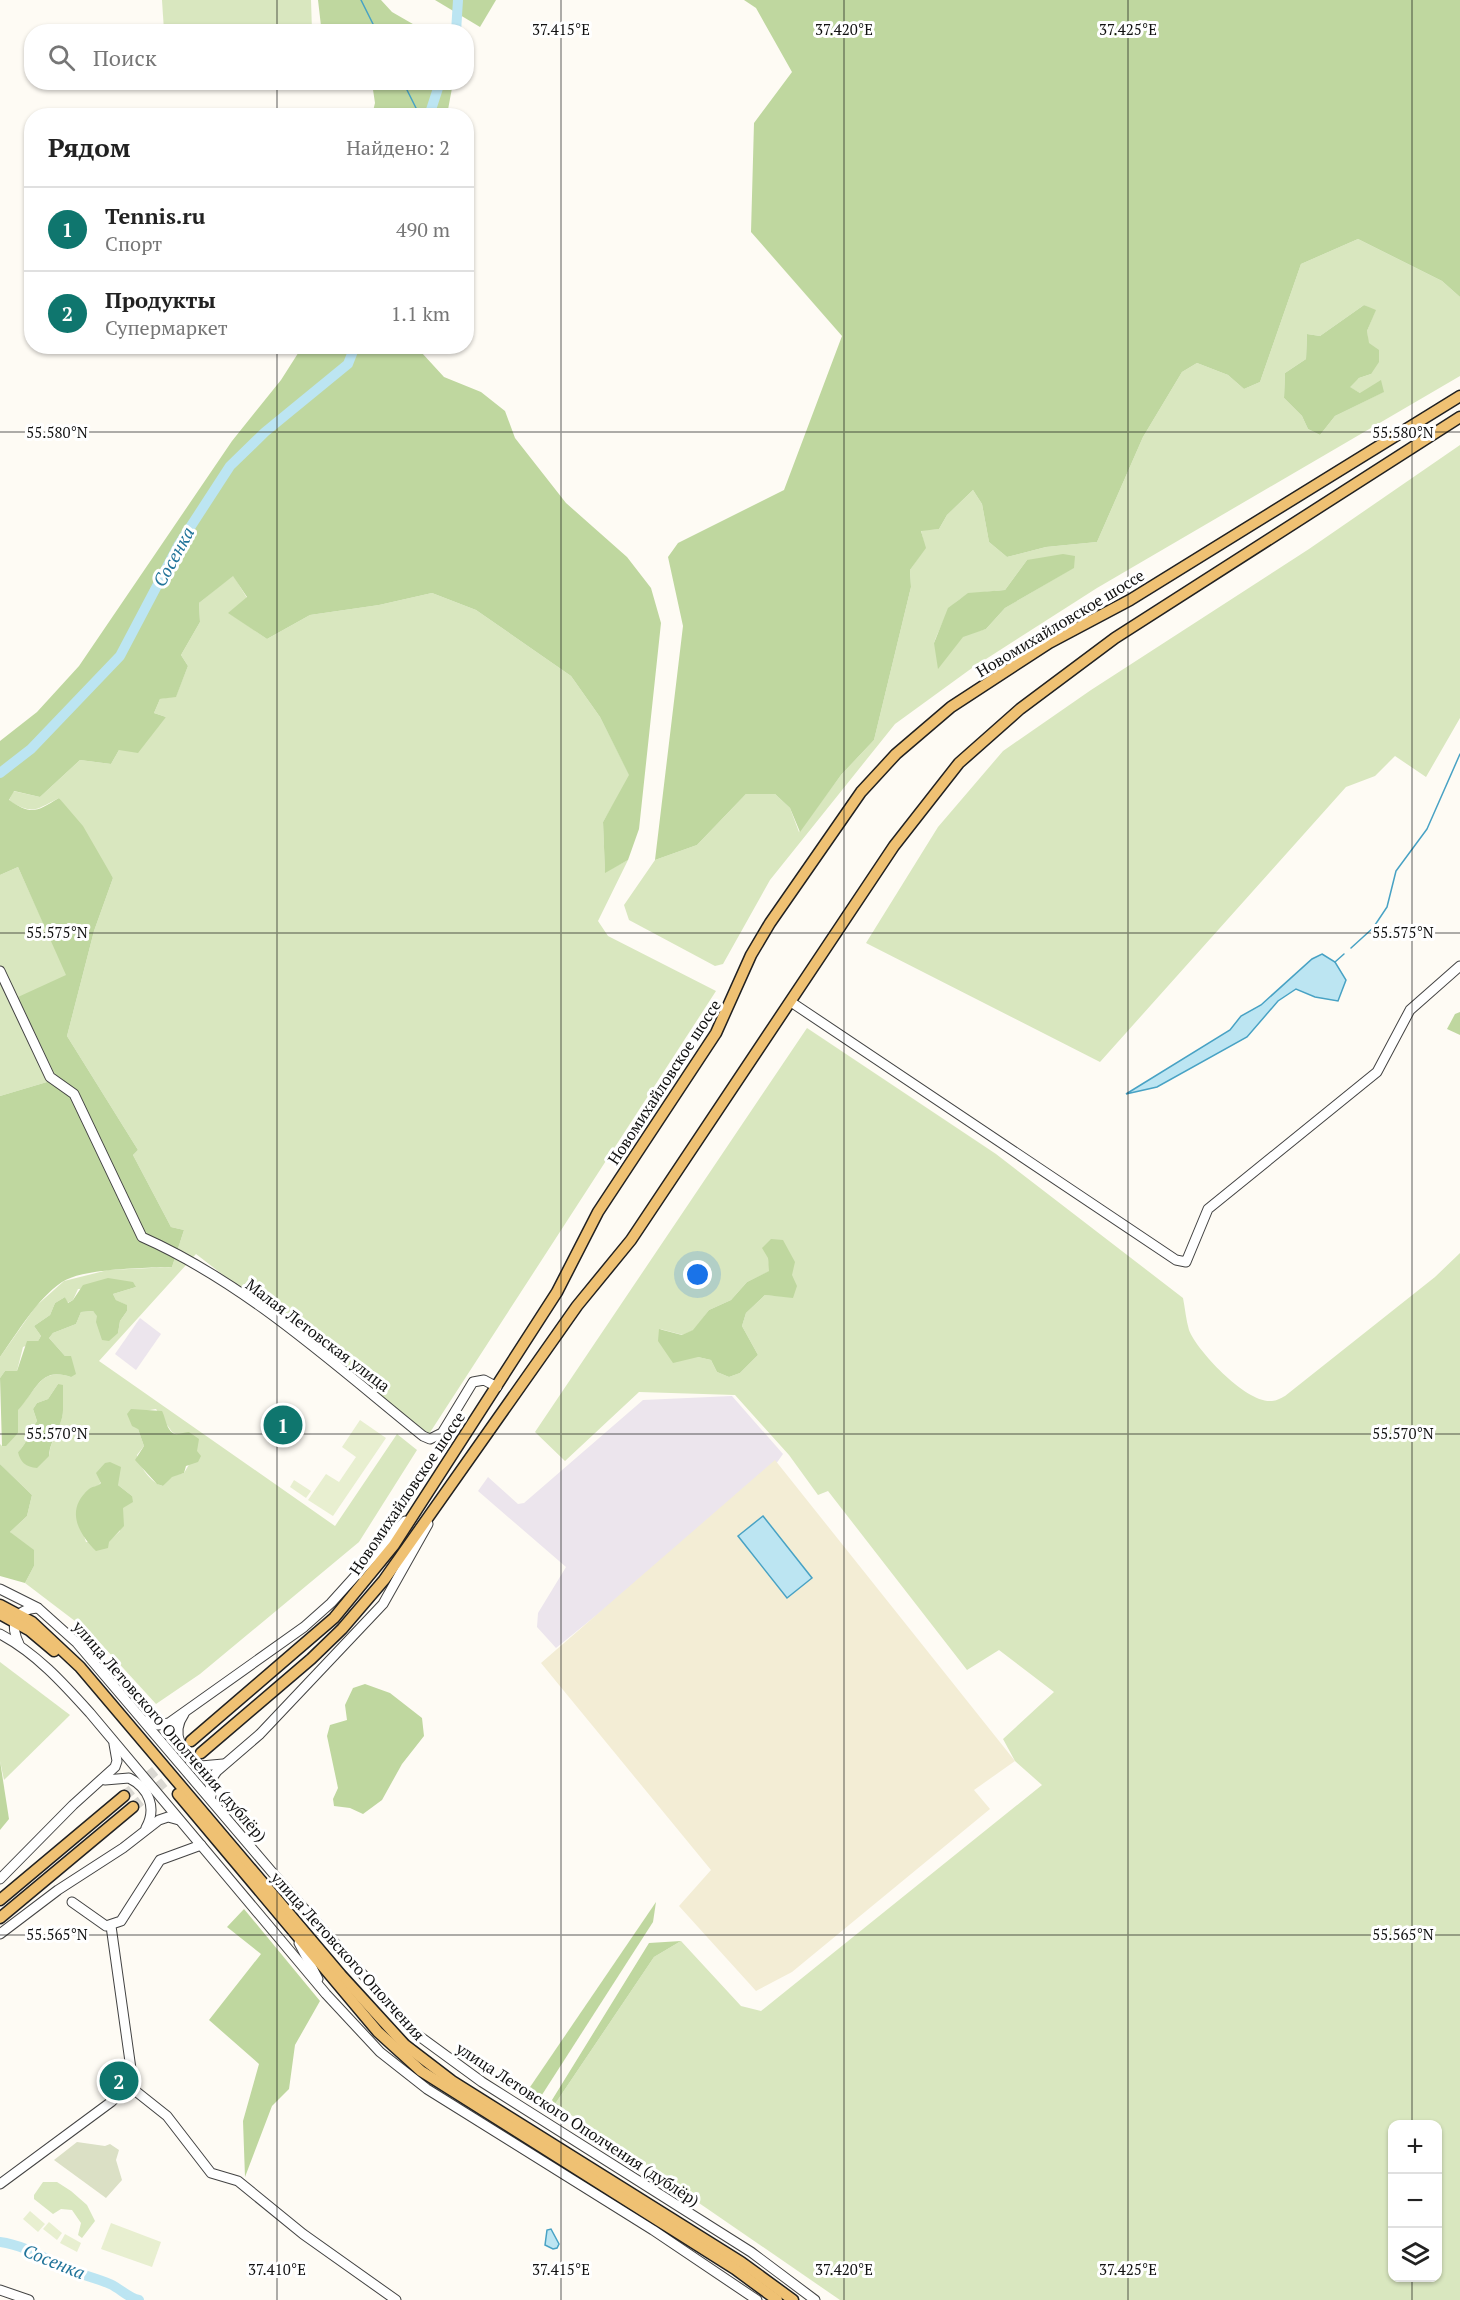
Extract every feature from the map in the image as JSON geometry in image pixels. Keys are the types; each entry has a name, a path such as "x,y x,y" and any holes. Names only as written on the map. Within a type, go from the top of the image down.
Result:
{"main road":[{"name":"Новомихайловское шоссе","path":"191,1742 334,1618 374,1573 557,1292 598,1212 716,1034 751,955 770,923 848,810 896,754 951,707 1049,643 1130,600 1460,396"},
{"name":"Новомихайловское шоссе","path":"201,1753 342,1629 384,1581 577,1306 631,1240 927,802 959,763 991,733 1115,638 1460,417"},
{"name":"улица Летовского Ополчения","path":"0,1605 18,1618 43,1631 80,1667 261,1887 386,2026 428,2065 741,2262 793,2300"},
{"name":"улица Летовского Ополчения","path":"0,1614 18,1618"},
{"path":"0,1900 124,1796"},
{"path":"0,1918 133,1807"},
{"name":"улица Летовского Ополчения","path":"261,1887 293,1930 378,2032 421,2071 735,2269 777,2300"}],"street":[{"path":"791,1002 1176,1260 1186,1263 1208,1209 1377,1072 1410,1010 1460,966"},
{"name":"Малая Летовская улица","path":"0,971 50,1077 74,1094 142,1237 165,1247 260,1306 423,1436 430,1439 442,1433 473,1382 484,1380 497,1387"},
{"path":"140,1717 152,1724 164,1725 304,1627 331,1603 421,1504"},
{"path":"212,1800 210,1781 225,1764 260,1734 383,1604 433,1514"},
{"name":"улица Летовского Ополчения (дублёр)","path":"0,1589 38,1608 77,1643 267,1866 415,2033 482,2082 751,2252 815,2300"},
{"path":"19,1644 13,1631 18,1618 28,1609 38,1608"},
{"path":"0,1634 19,1644 59,1680 111,1737 326,1994 373,2045 427,2089 653,2230 757,2300"},
{"path":"187,1710 180,1720 177,1738 187,1754 201,1766 217,1767 225,1764"},
{"path":"0,1879 115,1767 117,1761 111,1737"},
{"path":"100,1781 121,1776 129,1778 143,1788 151,1803 151,1812 145,1830"},
{"path":"0,1934 58,1890 123,1848 163,1818 174,1817 181,1821"},
{"path":"72,1902 106,1926 111,1926 121,1921 160,1860 167,1856 194,1850 201,1845"},
{"path":"239,1889 261,1887 267,1878 267,1866"},
{"path":"0,2184 111,2102 128,2085 132,2072 111,1926"},
{"path":"293,1930 326,1994"},
{"path":"128,2085 167,2116 211,2173 237,2180 303,2234 396,2300"},
{"path":"0,2290 29,2300"}],"shaded area":[{"path":"140,1318 161,1334 136,1370 115,1354"},
{"path":"732,1396 783,1454 766,1478 556,1648 537,1627 538,1613 566,1567 478,1491 488,1477 518,1504 524,1503 643,1400"},
{"path":"775,1460 1015,1761 974,1790 990,1809 792,1972 756,1991 679,1906 711,1870 541,1663"}],"green space":[{"path":"162,0 311,0 312,24 164,24"},
{"path":"318,0 381,0 392,12 413,24 321,24"},
{"path":"435,0 496,0 480,27"},
{"path":"744,0 1460,0 1460,297 1442,281 1358,239 1301,264 1260,382 1244,389 1228,375 1197,363 1182,372 1143,437 1097,542 1046,547 1007,557 989,542 982,504 973,490 947,515 939,529 921,531 926,548 910,570 911,587 874,740 841,775 800,832 790,808 775,794 746,794 697,845 655,860 683,626 668,557 678,543 784,490 842,336 751,232 754,123 792,72 756,8"},
{"path":"373,90 452,90 448,108 374,108"},
{"path":"1358,239 1442,281 1460,297 1460,376 1097,588 972,668 895,724 770,880 723,964 715,966 629,920 624,905 655,860 697,845 746,794 775,794 790,808 799,832 841,775 874,740 911,587 910,570 925,548 921,530 939,529 947,515 973,490 982,504 989,542 1007,557 1046,547 1097,542 1143,437 1182,372 1197,363 1228,375 1244,389 1260,382 1301,264","holes":["1364,305 1375,311 1367,331 1371,374 1359,378 1349,387 1360,393 1383,392 1335,416 1320,435 1308,429 1302,416 1284,398 1285,373 1306,359 1307,334 1320,336","1027,560 1073,568 1005,608 986,629 934,643 946,616 958,601 966,596 1005,590"]},
{"path":"1364,305 1376,310 1367,331 1369,343 1379,350 1379,362 1371,374 1359,378 1350,387 1360,393 1381,380 1384,392 1335,416 1320,435 1308,429 1302,416 1284,398 1285,373 1306,359 1307,334 1320,336"},
{"path":"298,354 423,354 444,377 481,392 505,411 515,438 566,503 627,557 651,588 661,623 639,829 628,860 605,873 603,822 629,775 600,717 571,676 476,610 432,593 379,605 310,615 267,639 228,613 247,597 233,576 199,603 200,622 181,655 188,666 176,697 160,699 154,713 166,717 138,753 119,750 111,764 80,760 40,797 14,791 9,800 23,808 34,810 59,798 83,826 113,878 94,931 67,1036 138,1150 133,1155 171,1227 184,1230 172,1267 99,1271 72,1277 62,1282 36,1307 0,1357 0,1096 57,1079 18,997 66,975 18,867 0,875 0,741 37,712 79,666 232,441 281,380"},
{"path":"1460,445 1460,718 1426,777 1395,756 1375,776 1346,787 1100,1062 866,943 938,827 1003,751 1091,690 1309,549"},
{"path":"1063,554 1075,556 1074,568 1005,608 986,629 963,637 938,669 934,643 948,608 968,593 1005,590 1027,560"},
{"path":"233,575 247,598 229,613 267,639 310,615 379,605 432,593 476,610 571,676 600,717 630,776 603,822 605,872 628,860 598,921 608,936 716,991 429,1434 196,1254 99,1361 335,1526 397,1434 417,1450 359,1542 200,1674 156,1704 92,1634 25,1583 34,1566 10,1532 27,1516 32,1495 0,1464 0,1444 2,1446 18,1433 17,1410 40,1382 52,1375 61,1374 71,1377 65,1356 49,1338 53,1333 76,1324 81,1312 93,1311 118,1333 120,1321 127,1311 126,1305 116,1300 113,1294 136,1287 78,1289 73,1300 67,1303 65,1297 55,1303 50,1315 34,1326 41,1336 38,1341 23,1347 17,1371 5,1371 0,1378 0,1357 36,1306 64,1281 108,1270 172,1267 184,1230 171,1227 133,1155 138,1150 67,1036 94,931 113,878 59,798 34,809 24,808 9,801 13,791 40,797 80,760 111,764 119,750 166,717 154,713 160,699 176,696 188,666 181,655 200,622 199,603","holes":["58,1384 63,1406 62,1415 49,1456 18,1452 37,1421 33,1409 37,1403 48,1399","156,1409 172,1432 197,1445 197,1451 184,1473 172,1476 163,1486 146,1474 137,1455 144,1446 138,1429 144,1411","101,1482 118,1485 132,1496 122,1508 120,1531 108,1542 86,1542 84,1536 97,1487"]},
{"path":"18,867 67,975 57,1079 0,1096 0,875"},
{"path":"1460,1012 1460,1035 1447,1029 1455,1014"},
{"path":"807,1028 996,1154 1183,1298 1189,1330 1202,1350 1237,1385 1262,1400 1274,1401 1285,1396 1435,1277 1460,1253 1460,2300 840,2300 555,2104 654,1957 681,1941 741,2006 761,2011 1042,1785 1015,1761 1003,1739 1054,1692 999,1650 967,1670 828,1491 818,1495 789,1455 735,1395 639,1392 565,1461 535,1432","holes":["768,1258 793,1297 765,1295 746,1313 742,1326 758,1355 740,1373 729,1377 717,1372 711,1360 698,1357 660,1329 683,1335 694,1330 709,1310 731,1300 747,1282 770,1271"]},
{"path":"771,1239 783,1240 795,1262 792,1275 797,1286 793,1298 765,1295 746,1313 742,1326 758,1355 740,1373 729,1377 717,1372 711,1360 698,1357 673,1363 658,1341 659,1329 682,1335 693,1330 709,1310 731,1300 747,1282 769,1271 768,1258 762,1248"},
{"path":"108,1278 133,1282 136,1287 113,1294 116,1300 127,1305 127,1311 120,1321 118,1333 109,1341 102,1340 96,1322 97,1316 93,1311 81,1312 76,1324 53,1333 49,1338 65,1356 71,1356 76,1374 71,1377 61,1374 52,1375 40,1382 18,1410 18,1433 6,1446 2,1446 0,1378 5,1371 17,1371 27,1341 38,1341 41,1336 34,1326 50,1315 55,1303 65,1297 68,1303 73,1300 83,1285"},
{"path":"58,1384 63,1385 61,1422 49,1456 37,1468 30,1466 20,1459 18,1452 37,1421 33,1409 37,1403 48,1399"},
{"path":"131,1409 162,1411 172,1432 179,1434 189,1432 199,1439 197,1451 201,1456 198,1462 186,1466 184,1473 172,1477 163,1486 157,1484 135,1460 144,1446 138,1429 132,1426 127,1414"},
{"path":"360,1420 386,1438 333,1516 308,1500 326,1474 339,1482 356,1457 342,1447"},
{"path":"110,1462 121,1467 118,1485 132,1496 133,1502 123,1508 124,1526 109,1542 108,1548 96,1551 80,1529 76,1513 77,1505 89,1489 101,1483 96,1473 105,1463"},
{"path":"0,1464 32,1495 27,1516 10,1532 34,1550 34,1566 25,1583 0,1576"},
{"path":"294,1480 311,1491 306,1498 290,1487"},
{"path":"0,1662 70,1715 4,1780 0,1761"},
{"path":"365,1684 390,1693 422,1718 424,1736 402,1764 382,1800 363,1814 350,1808 334,1806 333,1799 338,1788 327,1736 330,1725 347,1720 345,1705 353,1688"},
{"path":"0,1761 9,1819 0,1830"},
{"path":"656,1902 653,1922 538,2101 526,2093"},
{"path":"244,1909 320,2001 295,2045 289,2089 272,2106 245,2177 243,2121 259,2064 209,2020 261,1954 227,1927"},
{"path":"681,1941 654,1957 555,2104 552,2100 649,1943"},
{"path":"77,2142 105,2146 110,2144 119,2150 116,2160 122,2180 106,2198 54,2160"},
{"path":"43,2182 57,2182 87,2205 95,2221 82,2238 78,2235 81,2223 72,2210 61,2209 53,2214 34,2199 34,2195"},
{"path":"30,2211 45,2224 38,2232 23,2219"},
{"path":"49,2222 62,2233 57,2240 43,2229"},
{"path":"111,2223 161,2242 152,2267 101,2249"},
{"path":"65,2234 81,2243 77,2252 60,2243"}],"water":[{"path":"1322,954 1335,962 1346,980 1338,1001 1315,997 1296,989 1278,1001 1247,1037 1157,1087 1126,1094 1230,1030 1241,1016 1261,1005 1312,959"},
{"path":"763,1516 812,1578 787,1598 738,1536"},
{"path":"551,2229 559,2244 553,2249 545,2245 547,2230"}],"waterway":[{"path":"361,0 373,24"},
{"name":"Сосенка","path":"456,24 458,0"},
{"path":"407,90 416,108"},
{"name":"Сосенка","path":"432,108 437,90"},
{"name":"Сосенка","path":"0,773 31,749 120,656 178,546 230,466 265,432 348,364 352,354"},
{"path":"1351,948 1373,928 1387,907 1396,871 1427,829 1460,754"},
{"path":"1335,962 1344,954"},
{"name":"Сосенка","path":"0,2242 24,2249 67,2269 110,2284 139,2300"}],"tunnel":[{"path":"124,1796 191,1742"},
{"path":"133,1807 201,1753"}],"place":[{"name":"Tennis.ru","path":"283,1425"},
{"name":"Продукты","path":"119,2081"}]}
